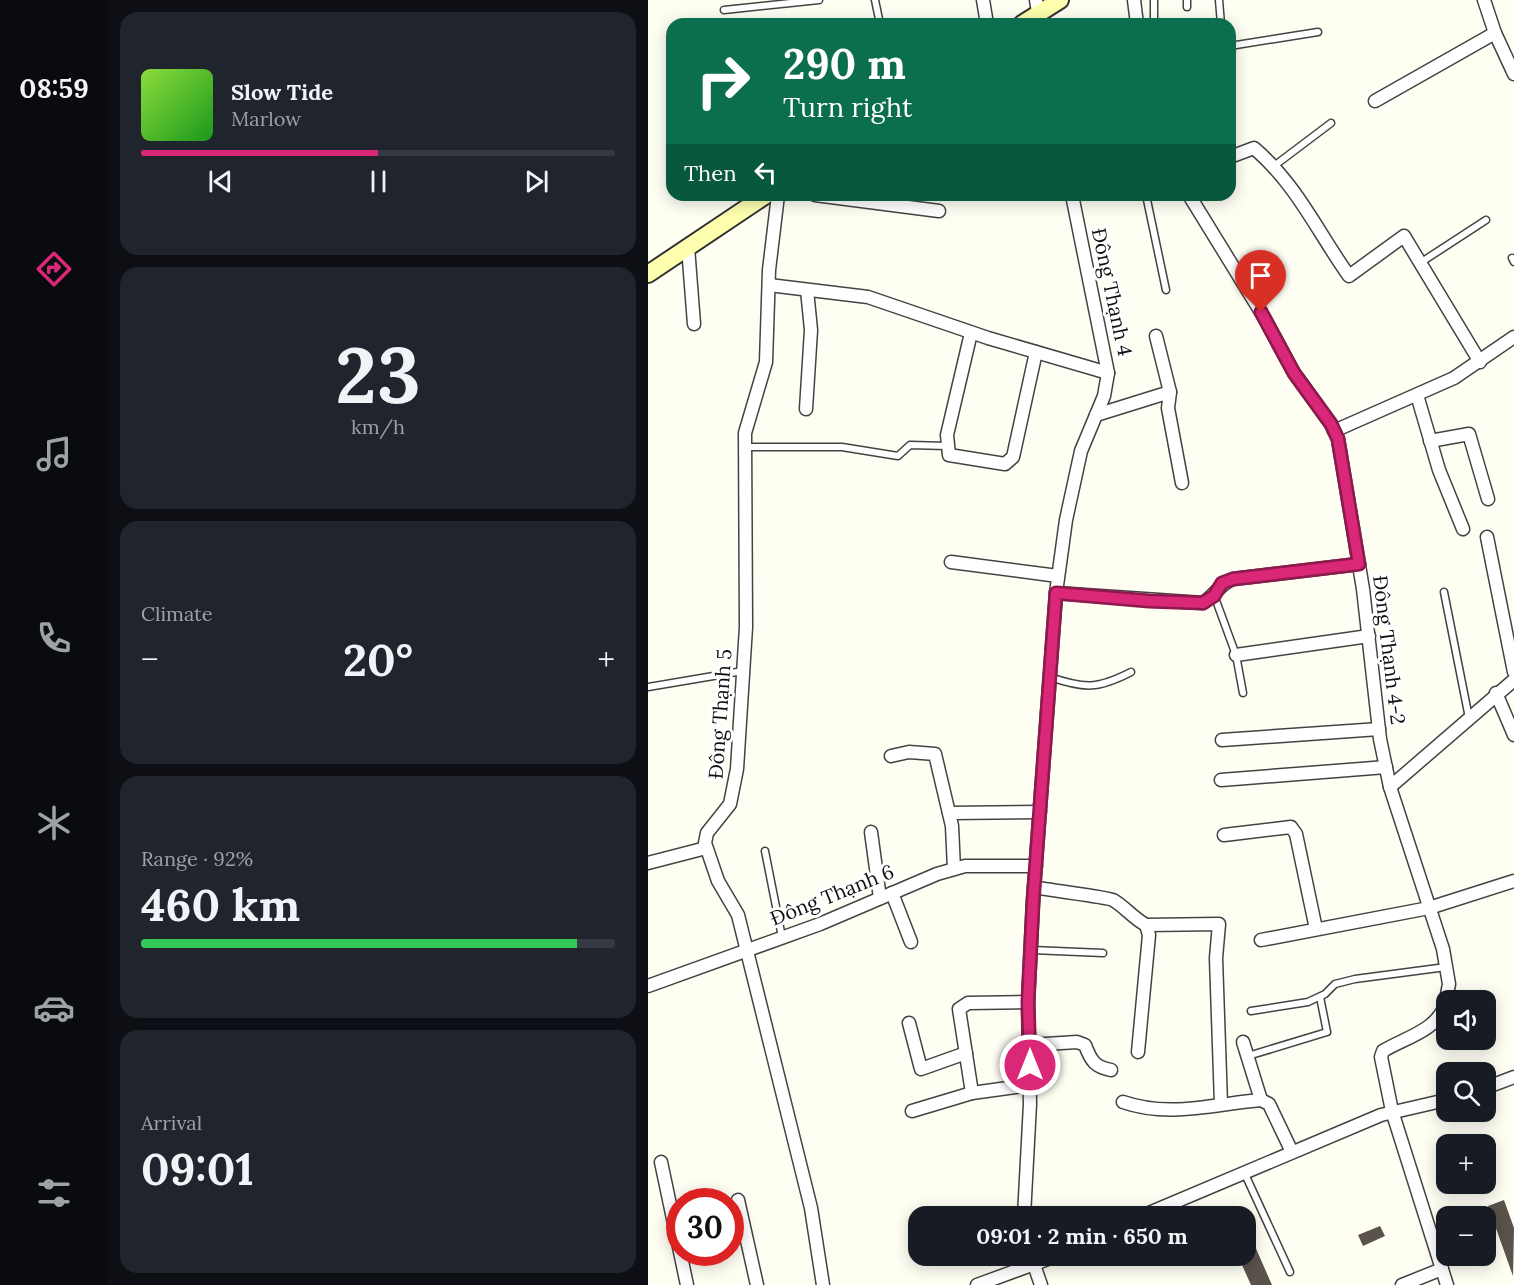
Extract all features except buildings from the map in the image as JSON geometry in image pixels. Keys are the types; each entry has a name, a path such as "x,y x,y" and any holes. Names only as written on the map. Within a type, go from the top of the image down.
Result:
{"main road":[{"path":"1038,13 1060,0"},
{"path":"648,274 757,201"}],"street":[{"path":"982,0 986,18"},
{"path":"1134,0 1136,18"},
{"path":"1485,0 1495,33 1514,74"},
{"path":"1375,100 1495,33"},
{"path":"1236,155 1254,148 1274,165 1319,226 1323,240 1349,276 1404,236 1480,362"},
{"name":"Đông Thạnh 5","path":"706,848 707,833 730,804 737,769 746,627 748,414 763,381 766,362 769,285 777,201"},
{"path":"862,201 939,211"},
{"name":"Đông Thạnh 4","path":"1024,1206 1030,1085 1028,1002 1034,887 1056,593 1066,520 1081,451 1104,396 1108,373 1073,201"},
{"name":"Đông Thạnh 4-2","path":"1193,201 1294,373 1335,431 1344,460 1369,636 1379,729 1390,787 1446,967 1448,990"},
{"path":"688,247 694,324"},
{"path":"769,285 868,297 971,333 1108,373"},
{"path":"806,409 811,330 807,290"},
{"path":"971,333 947,435 949,455 1005,464 1013,457 1036,352"},
{"path":"1156,336 1170,392 1168,408 1182,483"},
{"path":"1335,431 1454,378 1514,337"},
{"path":"1096,415 1170,392"},
{"path":"1417,395 1439,470 1463,529"},
{"path":"1430,441 1469,434 1488,500"},
{"path":"1487,537 1514,672"},
{"path":"951,562 1058,576"},
{"path":"1056,593 1203,603 1214,596 1222,583 1233,579 1359,564"},
{"path":"1236,656 1369,636"},
{"path":"1390,787 1496,693 1514,680"},
{"path":"1496,693 1514,735"},
{"path":"1222,740 1379,729"},
{"path":"891,756 909,752 935,754 949,813 954,869"},
{"path":"1221,780 1386,767"},
{"path":"949,813 1040,812"},
{"path":"1224,835 1291,827 1296,834 1316,929"},
{"path":"871,832 880,898"},
{"path":"648,863 706,848 718,881 738,915 744,949 811,1208 823,1285"},
{"name":"Đông Thạnh 6","path":"648,986 744,949 820,924 954,869 965,866 1036,866"},
{"path":"1261,940 1429,908 1514,881"},
{"path":"1034,887 1068,894 1111,898 1132,918 1146,925 1219,924 1216,958 1221,1104"},
{"path":"892,893 911,942"},
{"path":"1138,1052 1149,935 1146,925"},
{"path":"972,1093 959,1009 968,1003 1028,1002"},
{"name":"Đông Thạnh 4-2","path":"1436,1021 1421,1032 1383,1051 1383,1072 1392,1111 1448,1285"},
{"path":"909,1023 921,1069 966,1053"},
{"path":"1030,1045 1077,1042 1085,1046 1091,1060 1099,1068 1111,1070"},
{"path":"1243,1042 1261,1100"},
{"path":"1496,1084 1514,1077"},
{"path":"912,1111 972,1093 1030,1085"},
{"path":"1123,1102 1139,1107 1168,1110 1261,1100 1269,1104 1292,1152"},
{"path":"1178,1206 1244,1172 1392,1111 1404,1112 1436,1103"},
{"path":"661,1162 687,1285"},
{"path":"744,1227 757,1285"},
{"path":"977,1285 1020,1266"},
{"path":"1035,1266 1041,1285"},
{"path":"1402,1285 1442,1269"}],"lane":[{"path":"724,10 819,0"},
{"path":"875,0 879,18"},
{"path":"1154,0 1154,18"},
{"path":"1219,0 1220,18"},
{"path":"1236,45 1318,32"},
{"path":"1274,165 1331,123"},
{"path":"1147,201 1166,290"},
{"path":"1420,263 1486,220"},
{"path":"746,447 842,447 898,456 910,445 947,446"},
{"path":"1444,592 1468,718"},
{"path":"1214,596 1236,656 1243,693"},
{"path":"648,687 742,671"},
{"path":"1049,677 1074,685 1106,685 1131,672"},
{"path":"765,851 782,937"},
{"path":"1032,950 1103,953"},
{"path":"1251,1011 1308,1002 1320,997 1335,984 1355,979 1446,967"},
{"path":"1248,1056 1327,1032 1320,997"},
{"path":"1244,1172 1290,1272"}],"route":[{"path":"1030,1065 1028,1002 1033,902 1056,593 1203,603 1214,596 1222,583 1233,579 1359,564 1349,510 1344,460 1338,439 1331,424 1294,373 1261,312"}]}
